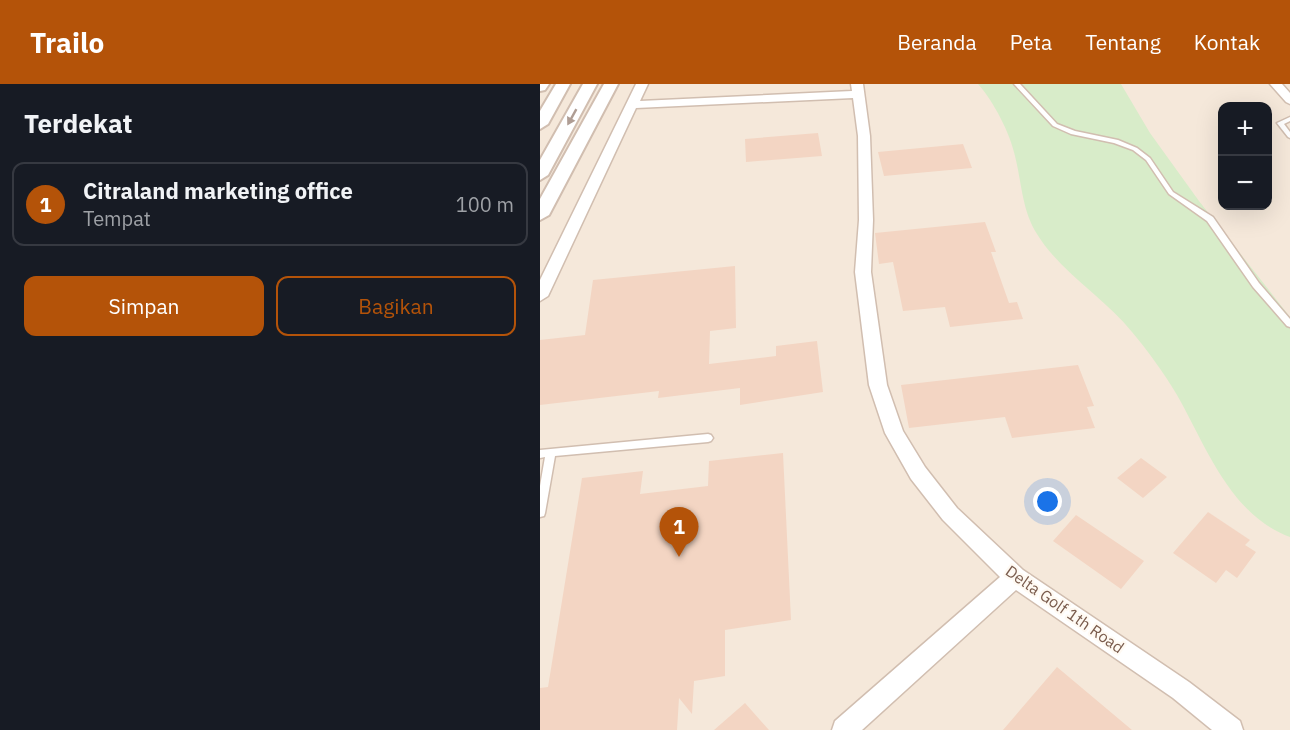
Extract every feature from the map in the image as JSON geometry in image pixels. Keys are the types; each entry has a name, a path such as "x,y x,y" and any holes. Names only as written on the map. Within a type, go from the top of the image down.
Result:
{"street":[{"path":"540,124 563,84"},
{"path":"540,175 547,150 590,84"},
{"path":"540,215 611,84"},
{"path":"540,296 642,84"},
{"path":"1276,84 1290,100"},
{"path":"631,105 858,89"},
{"name":"Delta Golf 1th Road","path":"858,89 864,136 866,220 863,272 881,394 894,433 918,473 950,514 1015,577 1181,690 1231,730"},
{"path":"547,150 574,150"},
{"path":"540,181 559,181"},
{"path":"844,730 1015,577"}],"lane":[{"path":"1017,84 1055,126 1073,133 1116,141 1135,149 1148,159 1171,193 1210,219 1256,285 1290,324"},
{"path":"1290,119 1280,123 1290,136"},
{"path":"540,513 545,454 708,438"}],"shaded area":[{"path":"540,84 1290,84 1290,730 540,730"}],"green space":[{"path":"978,84 1121,84 1150,133 1199,201 1290,317 1290,537 1269,527 1251,513 1236,496 1222,477 1177,395 1150,354 1121,319 1058,261 1037,234 1025,206 1009,138 995,109"}],"building":[{"path":"818,133 822,156 746,162 745,139"},
{"path":"963,144 972,168 884,176 878,152"},
{"path":"985,222 996,252 991,252 1009,303 1017,302 1023,319 950,327 945,307 903,311 893,262 879,264 875,233"},
{"path":"735,266 736,328 710,331 709,364 776,356 776,346 817,341 823,392 740,405 740,388 658,398 659,391 540,405 540,340 585,335 593,280"},
{"path":"1078,365 1094,406 1087,407 1095,428 1012,438 1005,417 909,428 901,385"},
{"path":"783,453 791,620 725,630 725,676 694,681 692,714 679,698 677,730 540,730 540,688 548,687 582,478 643,471 640,494 708,486 709,461"},
{"path":"1141,458 1167,477 1143,498 1117,478"},
{"path":"1208,512 1250,540 1245,545 1256,552 1237,578 1226,570 1216,583 1173,553"},
{"path":"1076,515 1144,561 1121,589 1053,541"},
{"path":"1057,667 1132,730 1003,730"},
{"path":"745,703 769,730 714,730"}],"place":[{"name":"Citraland marketing office","path":"679,557"}]}
